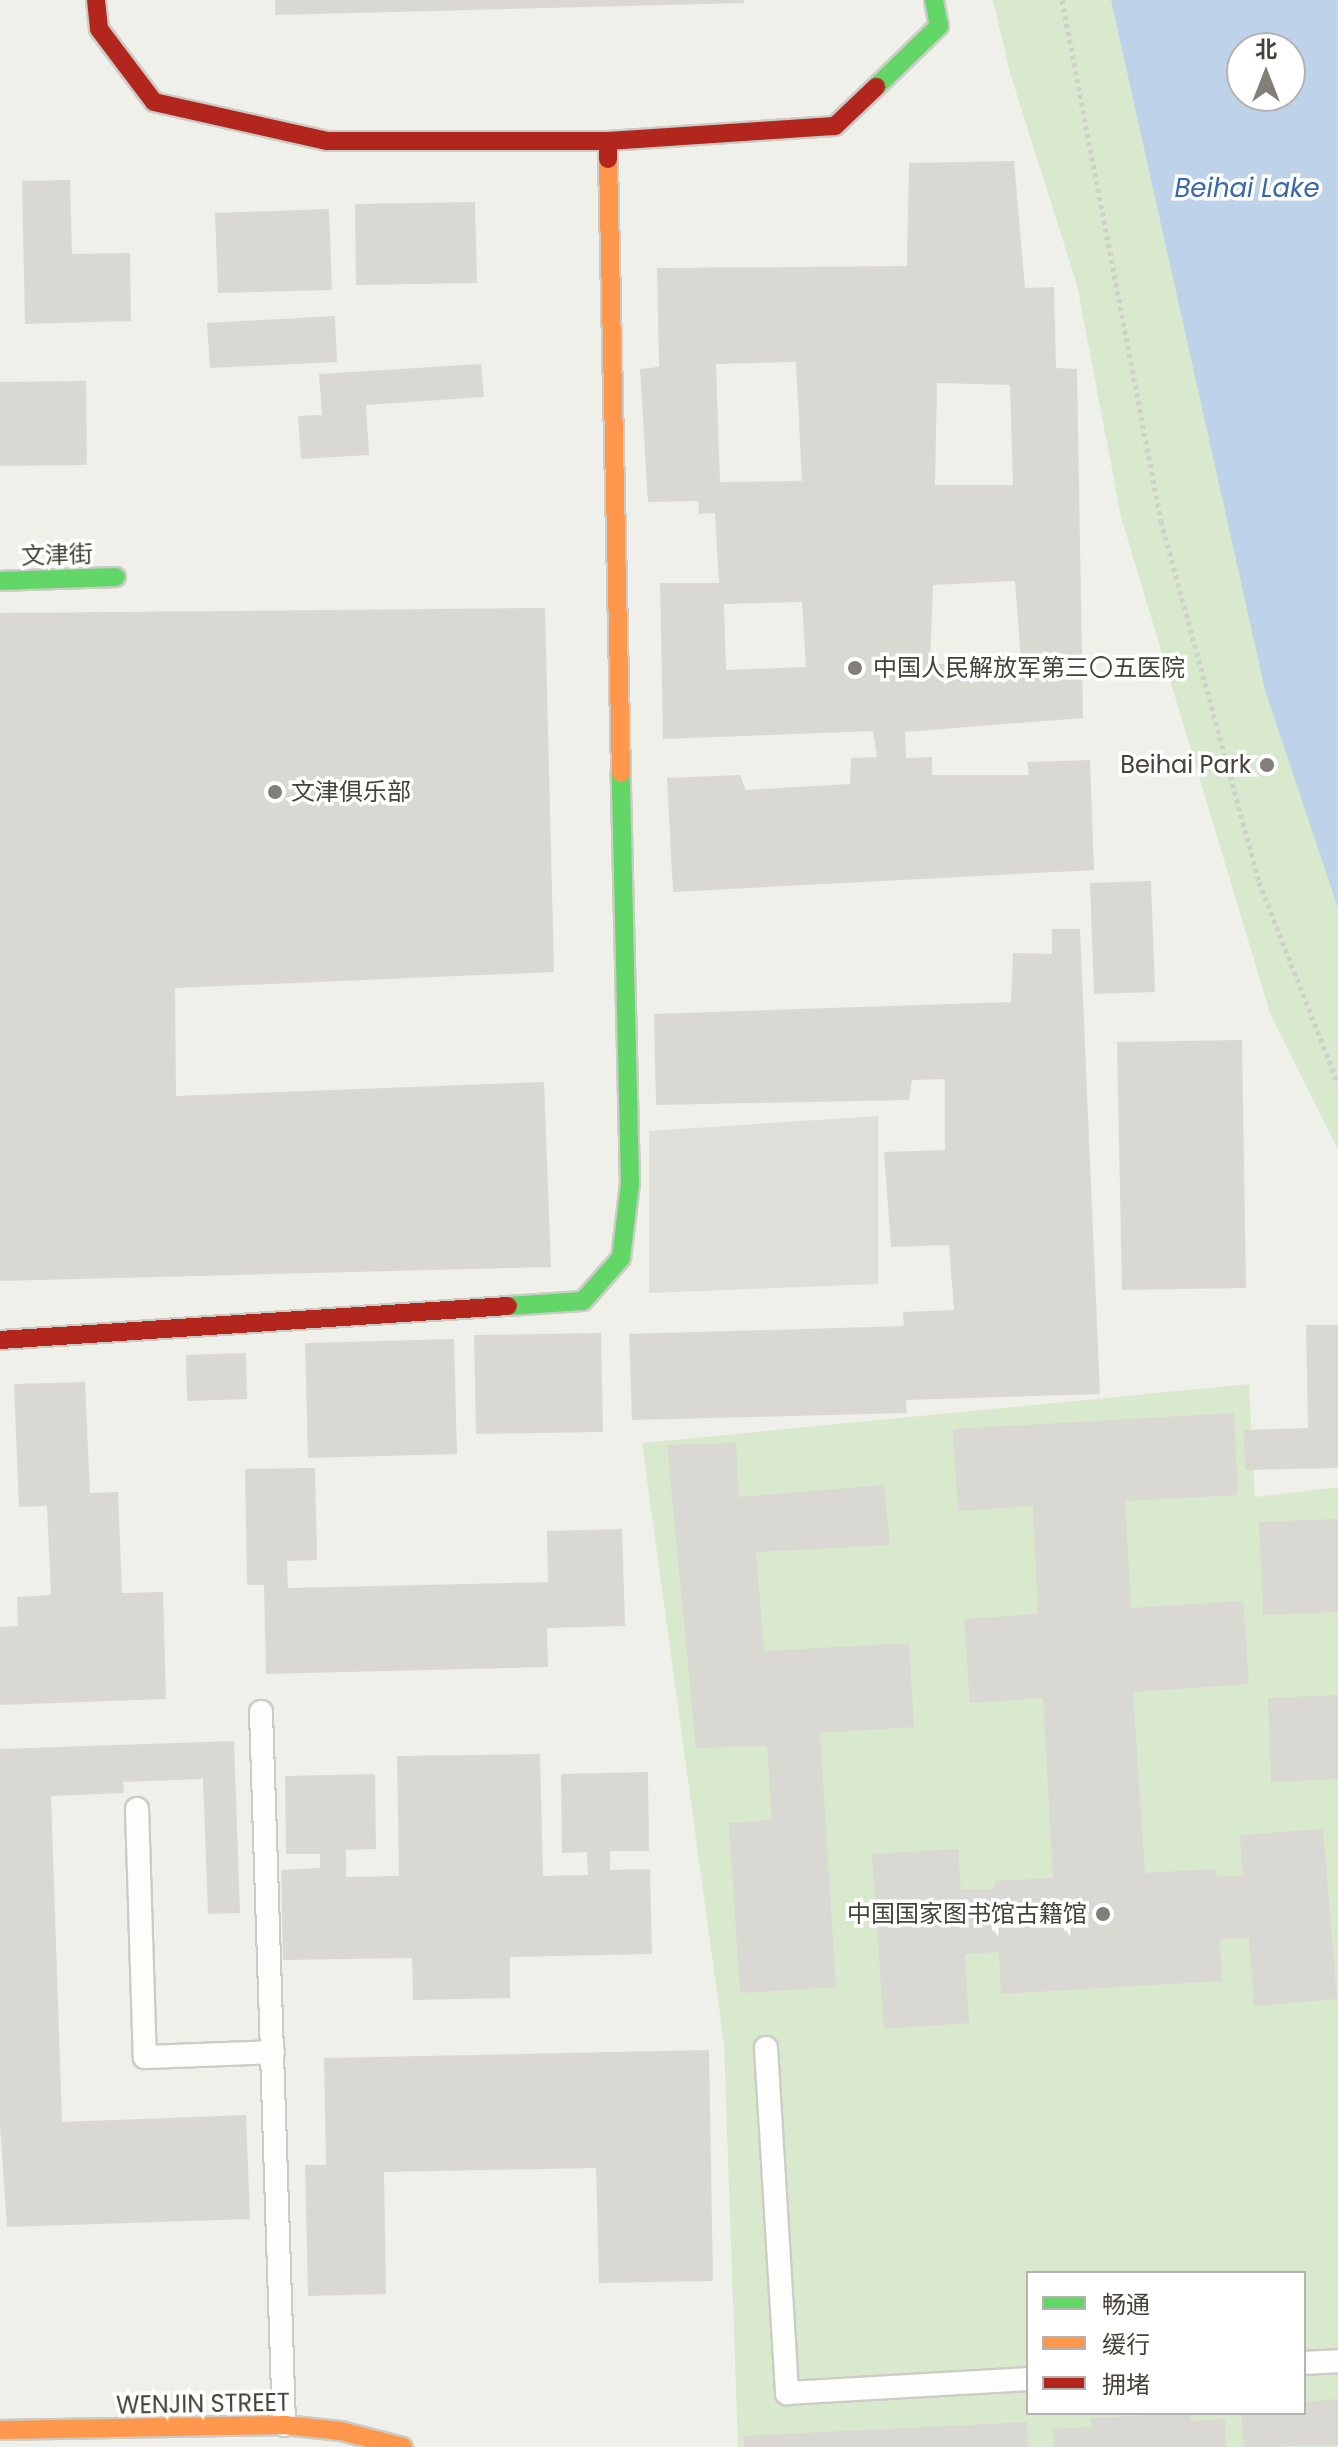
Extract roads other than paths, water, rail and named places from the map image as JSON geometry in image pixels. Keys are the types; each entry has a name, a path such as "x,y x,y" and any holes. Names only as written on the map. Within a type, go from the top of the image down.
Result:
{"street":[{"path":"96,0 99,29 154,102 327,141 608,141 835,126 939,26 934,0"},
{"path":"0,1340 583,1301 621,1258 630,1184 608,141"},
{"name":"文津街","path":"0,581 116,577"},
{"name":"WENJIN STREET","path":"0,2430 284,2425 341,2431 403,2447"}],"lane":[{"path":"261,1712 284,2425"},
{"path":"137,1809 145,2057 273,2052"},
{"path":"766,2048 787,2393 1026,2379"},
{"path":"1306,2363 1338,2361"}],"water":[{"name":"Beihai Lake","path":"1111,0 1338,0 1338,908 1265,690"}],"place":[{"name":"中国人民解放军第三〇五医院","path":"855,668"},
{"name":"Beihai Park","path":"1267,765"},
{"name":"文津俱乐部","path":"275,792"},
{"name":"中国国家图书馆古籍馆","path":"1103,1914"}]}
